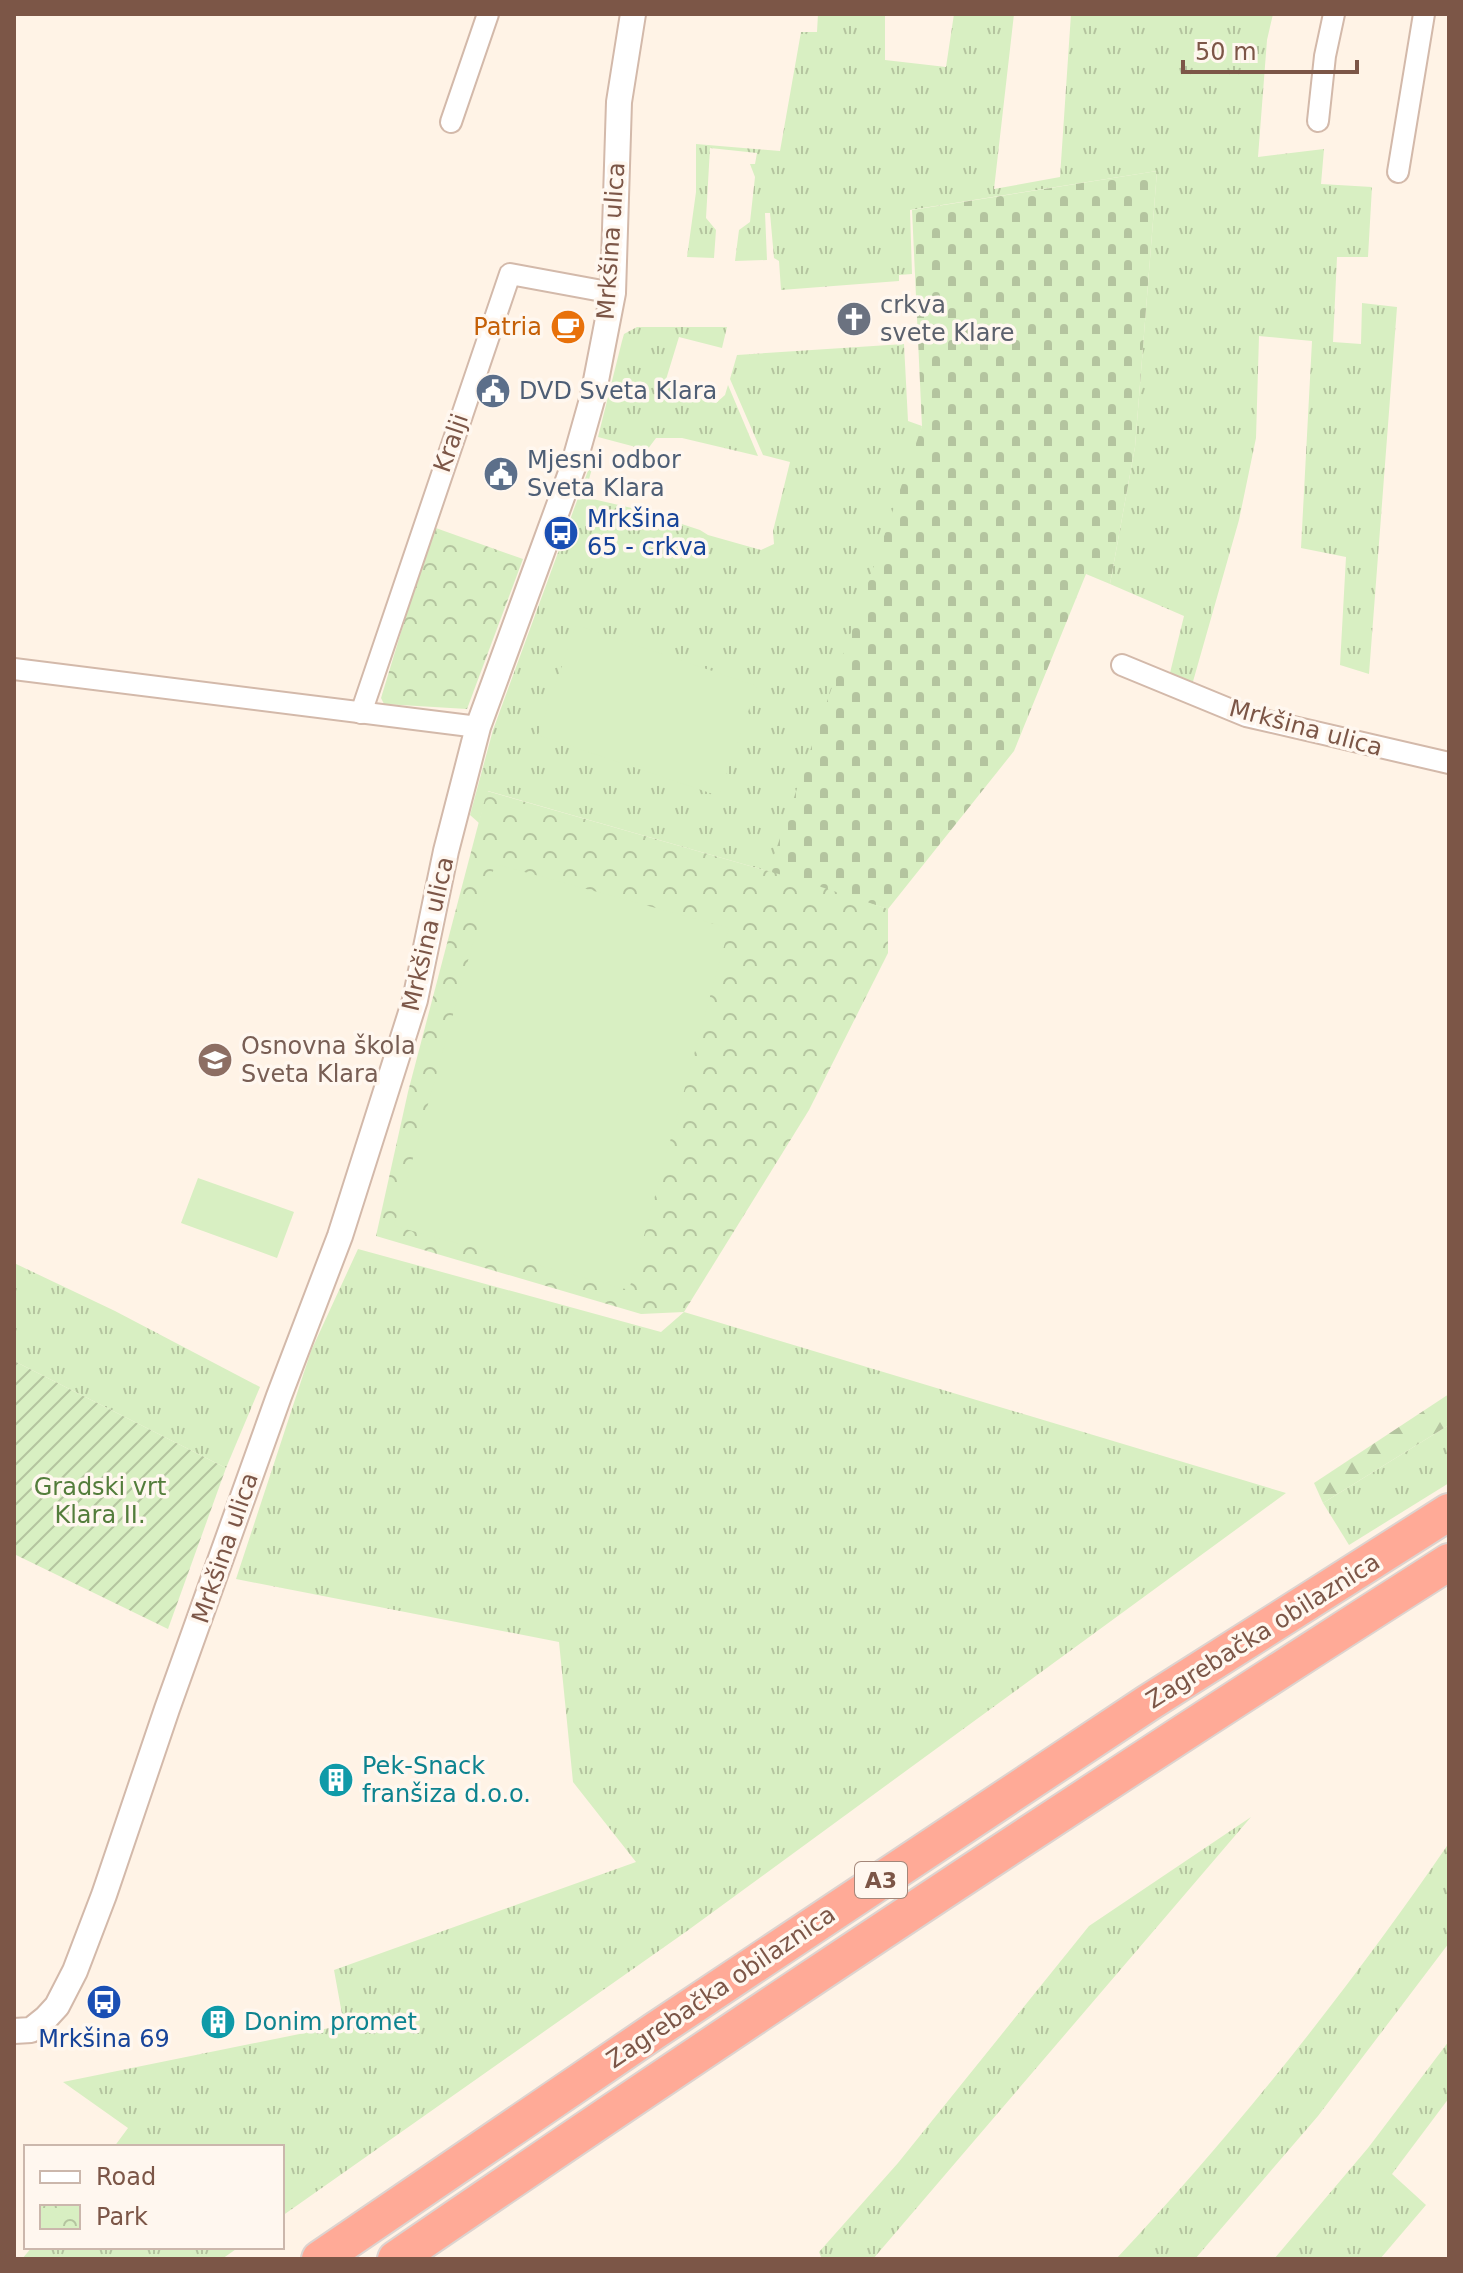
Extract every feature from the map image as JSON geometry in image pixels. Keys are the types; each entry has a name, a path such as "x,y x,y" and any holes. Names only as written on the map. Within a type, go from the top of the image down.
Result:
{"highway":[{"name":"Zagrebačka obilaznica","path":"320,2259 656,2030 1095,1739 1449,1512"},
{"name":"Zagrebačka obilaznica","path":"396,2259 680,2065 1132,1765 1449,1562"}],"street":[{"path":"451,122 488,14"},
{"name":"Mrkšina ulica","path":"14,2031 31,2030 46,2018 57,2006 75,1971 279,1396 340,1236 415,1000 446,851 478,727 573,467 593,396 613,293 619,102 633,14"},
{"path":"1318,121 1325,56 1334,14"},
{"path":"1398,172 1424,14"},
{"name":"Kralji","path":"361,713 510,274 613,293"},
{"name":"Mrkšina ulica","path":"1122,665 1246,716 1449,763"},
{"path":"14,669 478,727"}],"green space":[{"path":"818,14 885,14 885,60 946,67 954,14 1014,14 994,189 1060,177 1071,14 1273,14 1267,40 1258,157 1324,149 1321,184 1372,187 1368,257 1337,257 1333,342 1361,344 1362,303 1397,307 1369,674 1340,665 1346,557 1301,548 1312,341 1259,336 1256,438 1239,520 1192,685 1169,677 1184,616 1110,584 1135,447 1157,171 910,210 912,274 899,275 899,281 781,290 779,261 774,258 770,213 765,213 767,260 735,261 739,230 750,222 755,177 750,164 755,164 757,153 710,148 706,218 716,230 714,258 687,257 696,192 696,144 780,151 801,32 817,32"},
{"path":"1157,171 1135,447 1110,584 1086,574 1014,751 888,909 768,873 922,426 912,210"},
{"path":"637,327 727,327 722,348 679,337 664,386 716,403 725,395 728,385 758,456 682,438 656,438 647,450 598,437 624,334"},
{"path":"904,344 908,421 922,426 802,881 488,791 479,823 470,815 493,730 593,457 584,497 636,509 761,550 774,544 773,531 790,462 763,455 730,379 737,355"},
{"path":"433,527 523,559 467,709 384,704 381,698"},
{"path":"576,625 757,686 719,796 538,735"},
{"path":"487,791 803,881 888,909 888,953 809,1110 684,1312 641,1314 376,1236 408,1092"},
{"path":"495,864 729,928 629,1290 394,1226"},
{"path":"198,1178 294,1212 277,1258 181,1223"},
{"path":"358,1249 661,1332 684,1312 1286,1493 687,1931 284,2215 284,2145 115,2145 128,2128 63,2082 344,2025 334,1970 636,1862 573,1782 559,1642 236,1579 311,1351"},
{"path":"14,1263 115,1311 260,1387 226,1468 14,1361"},
{"name":"Gradski vrt Klara II.","path":"14,1361 226,1468 168,1629 14,1554"},
{"path":"1449,1394 1449,1425 1323,1503 1314,1483"},
{"path":"1449,1425 1449,1483 1349,1545 1323,1503"},
{"path":"1251,1817 873,2259 822,2259 819,2252 898,2163 1089,1926"},
{"path":"1449,1843 1449,1943 1318,2116 1195,2259 1116,2259 1205,2160 1332,2005"},
{"path":"1449,2041 1449,2098 1392,2174 1426,2205 1380,2259 1274,2259 1368,2148"},
{"path":"30,2249 236,2249 222,2259 22,2259"}],"place":[{"name":"crkva svete Klare","path":"854,319"},
{"name":"Patria","path":"568,327"},
{"name":"DVD Sveta Klara","path":"493,391"},
{"name":"Mjesni odbor Sveta Klara","path":"501,474"},
{"name":"Mrkšina 65 - crkva","path":"561,533"},
{"name":"Osnovna škola Sveta Klara","path":"215,1060"},
{"name":"Pek-Snack franšiza d.o.o.","path":"336,1780"},
{"name":"Mrkšina 69","path":"104,2002"},
{"name":"Donim promet","path":"218,2022"}]}
